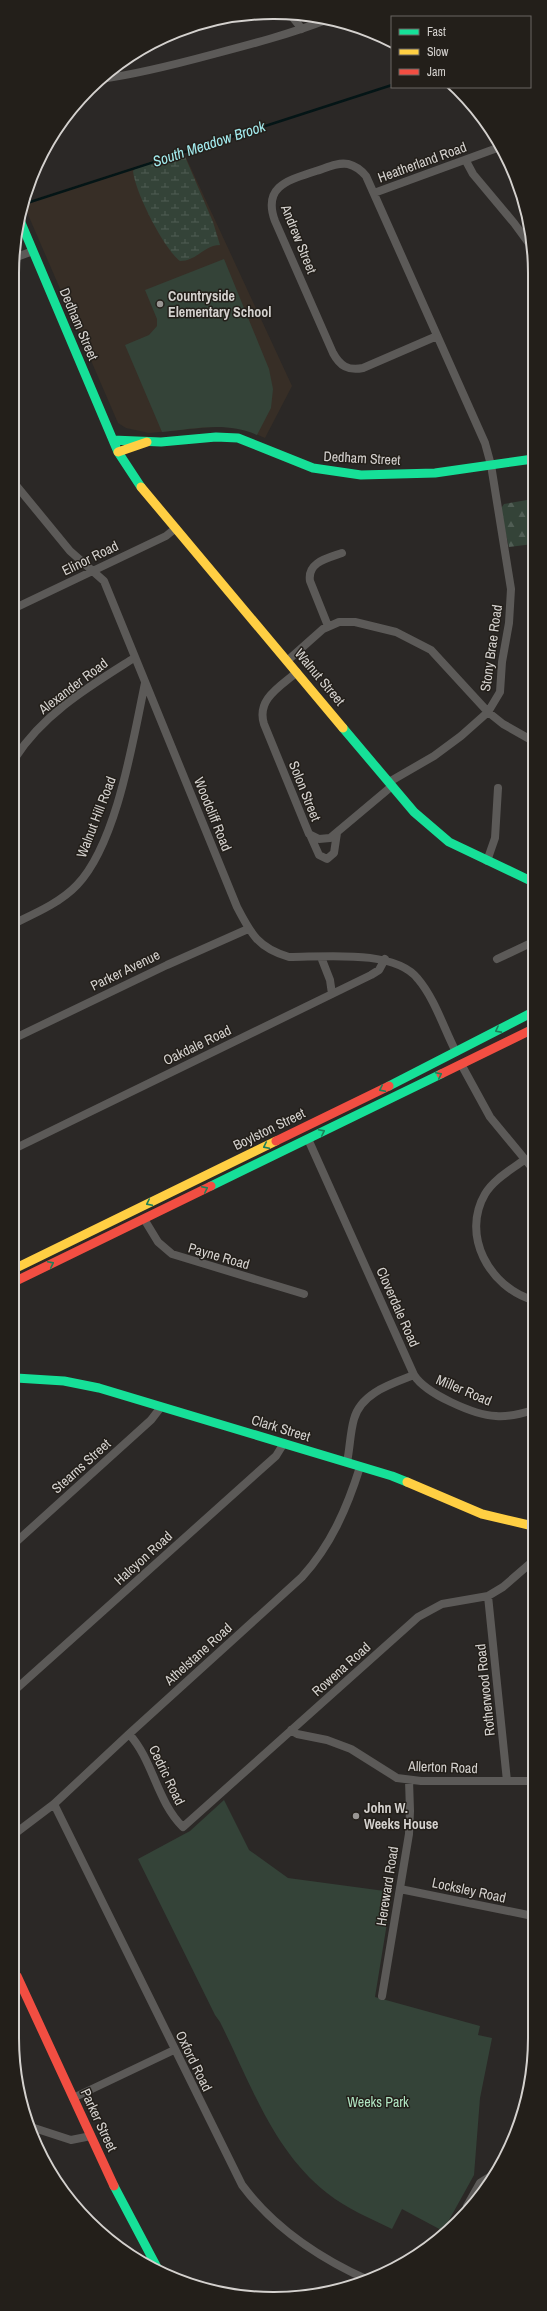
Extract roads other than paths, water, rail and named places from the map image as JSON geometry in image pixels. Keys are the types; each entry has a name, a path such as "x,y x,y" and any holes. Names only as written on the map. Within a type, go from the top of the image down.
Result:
{"main road":[{"name":"Dedham Street","path":"23,228 118,452 147,442"},
{"name":"Dedham Street","path":"113,440 127,438 147,442 236,438 248,441 310,468 343,474 419,474 528,460"},
{"name":"Walnut Street","path":"118,452 138,484 414,812 450,842 528,880"},
{"name":"Boylston Street","path":"19,1266 456,1052 528,1015"},
{"name":"Boylston Street","path":"19,1280 528,1031"},
{"name":"Clark Street","path":"19,1378 79,1383 347,1462 408,1482 482,1514 528,1525"},
{"name":"Parker Street","path":"19,1980 128,2216 154,2262"}],"street":[{"path":"295,20 302,29"},
{"path":"115,75 182,63 302,29 318,23"},
{"name":"Heatherland Road","path":"374,193 495,148"},
{"path":"466,160 473,174 526,239"},
{"name":"Andrew Street","path":"438,336 363,368 352,369 342,366 333,353 271,210 274,194 281,185 292,179 338,164 350,164 359,168 366,176 438,336 485,443 491,465"},
{"path":"20,256 33,251"},
{"name":"Stony Brae Road","path":"391,784 440,751 488,712 500,692 502,662 509,623 511,600 508,565 491,465"},
{"name":"Woodcliff Road","path":"19,489 70,551 104,581 144,683 237,907 248,929 264,947 275,953 289,956 385,959 403,966 418,978 456,1052"},
{"name":"Elinor Road","path":"19,606 94,572 166,536 176,528"},
{"path":"328,626 315,594 310,573 316,563 342,553"},
{"path":"287,661 328,626 339,622 355,622 396,632 415,640 440,659 488,712 504,724 528,738"},
{"name":"Alexander Road","path":"19,753 34,733 57,711 93,684 134,658"},
{"name":"Solon Street","path":"297,672 268,697 261,712 264,724 303,823 312,837 326,839 337,833 391,784"},
{"name":"Walnut Hill Road","path":"19,921 62,899 77,885 90,869 104,839 126,772 144,683"},
{"path":"488,861 495,838 498,788"},
{"path":"312,837 319,855 327,859 334,853 337,833"},
{"name":"Parker Avenue","path":"19,1036 167,965 248,929"},
{"path":"497,959 528,944"},
{"path":"321,957 330,980 332,994"},
{"name":"Oakdale Road","path":"19,1147 375,972 385,959"},
{"path":"461,1064 484,1108 528,1164"},
{"name":"Cloverdale Road","path":"308,1138 414,1375"},
{"path":"524,1160 497,1180 485,1193 477,1212 476,1234 483,1258 496,1275 516,1292 528,1298"},
{"name":"Payne Road","path":"144,1219 158,1242 172,1254 304,1294"},
{"path":"347,1462 352,1425 359,1408 382,1388 414,1375"},
{"name":"Miller Road","path":"414,1375 430,1391 488,1415 513,1415 528,1411"},
{"name":"Stearns Street","path":"19,1539 151,1420 161,1407"},
{"name":"Halcyon Road","path":"19,1686 276,1456 284,1443"},
{"name":"Athelstane Road","path":"19,1830 54,1804 308,1570 329,1541 345,1513 360,1467"},
{"name":"Rowena Road","path":"183,1827 423,1614 449,1602 488,1596 503,1587 528,1565"},
{"name":"Rotherwood Road","path":"488,1596 507,1781"},
{"name":"Allerton Road","path":"292,1730 297,1734 327,1740 347,1748 373,1761 392,1775 409,1780 528,1781"},
{"name":"Cedric Road","path":"129,1734 137,1744 171,1814 183,1827"},
{"name":"Hereward Road","path":"382,1996 410,1818 409,1780"},
{"name":"Oxford Road","path":"54,1804 69,1832 230,2165 249,2194 281,2226 308,2247 335,2265 360,2276"},
{"name":"Locksley Road","path":"400,1889 528,1915"},
{"path":"73,2098 174,2050"},
{"path":"36,2129 71,2140 91,2136"},
{"path":"475,2192 480,2183 484,2181"}],"waterway":[{"name":"South Meadow Brook","path":"30,202 391,85"}],"place":[{"name":"Countryside Elementary School","path":"160,304"},
{"name":"John W. Weeks House","path":"356,1816"}],"park label":[{"name":"Weeks Park","path":"378,2102"}]}
